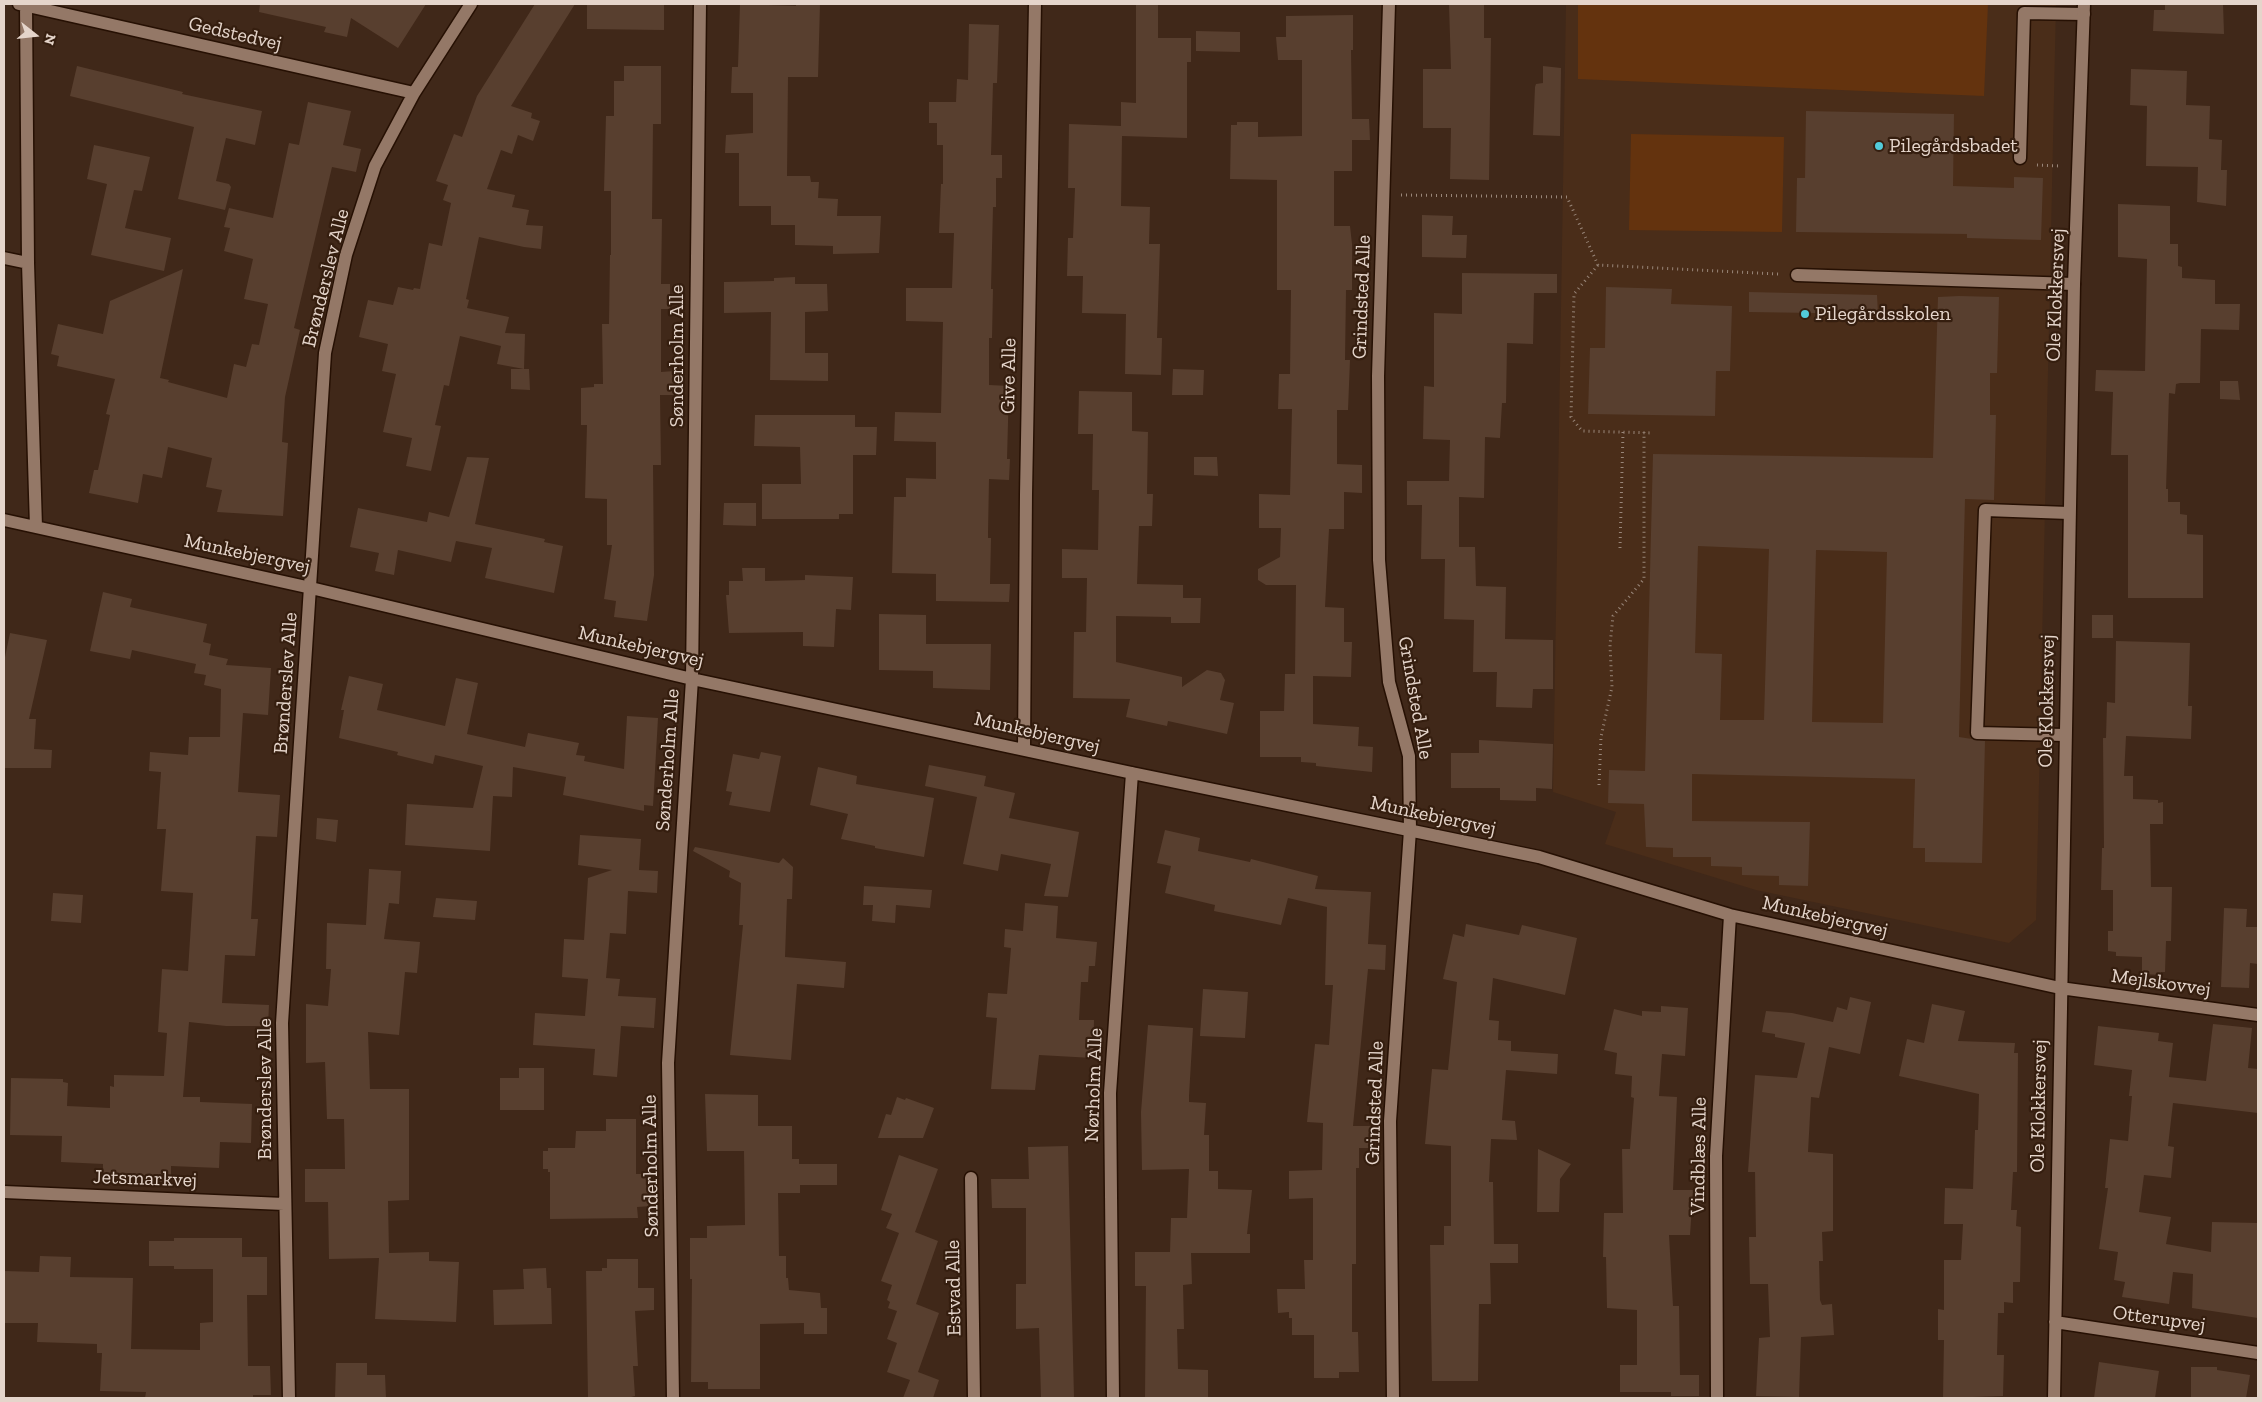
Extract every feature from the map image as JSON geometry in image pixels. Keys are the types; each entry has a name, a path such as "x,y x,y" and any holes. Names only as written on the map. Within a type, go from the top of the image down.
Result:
{"street":[{"name":"Gedstedvej","path":"23,4 414,93"},
{"path":"23,4 36,527"},
{"name":"Brønderslev Alle","path":"289,1398 282,1023 328,343 346,255 376,166 414,93 471,4"},
{"name":"Sønderholm Alle","path":"673,1398 668,1064 692,679 700,4"},
{"name":"Give Alle","path":"1024,748 1026,494 1035,4"},
{"name":"Grindsted Alle","path":"1389,4 1378,376 1380,569 1389,682 1409,756 1410,830 1390,1121 1393,1398"},
{"path":"2020,158 2024,13 2084,9"},
{"name":"Ole Klokkersvej","path":"2054,1398 2074,284 2084,9"},
{"path":"4,258 28,263"},
{"path":"1797,275 2074,284"},
{"path":"2065,735 1977,733 1985,510 2070,513"},
{"name":"Munkebjergvej","path":"4,520 311,588 692,679 1539,857 1730,915 2060,988"},
{"name":"Nørholm Alle","path":"1113,1398 1110,1093 1132,773"},
{"name":"Vindblæs Alle","path":"1717,1398 1716,1156 1730,915"},
{"name":"Mejlskovvej","path":"2060,988 2258,1015"},
{"name":"Estvad Alle","path":"971,1178 974,1398"},
{"name":"Jetsmarkvej","path":"4,1192 284,1204"},
{"name":"Otterupvej","path":"2055,1322 2258,1353"}],"path":[{"path":"2020,158 2020,165 2078,166"},
{"path":"1383,194 1567,197 1598,265"},
{"path":"1598,265 1797,275"},
{"path":"1598,265 1574,294 1571,417 1582,431 1653,433"},
{"path":"1620,548 1623,432"},
{"path":"1599,785 1601,737 1612,687 1610,645 1613,616 1644,579 1644,432"}],"shaded area":[{"name":"Pilegårdsskolen","path":"1566,4 2056,4 2036,920 2009,943 1756,890 1605,844 1616,812 1553,792"},
{"path":"1578,4 1988,4 1984,96 1578,79"},
{"path":"1631,134 1784,137 1782,232 1629,230"}],"building":[{"path":"260,4 426,4 398,48 351,18 347,37 324,32 326,27 259,12"},
{"path":"535,4 575,4 511,106 532,113 531,118 540,121 533,141 518,135 512,154 501,150 487,189 515,195 512,207 529,210 526,225 543,226 541,249 479,237 466,299 469,300 467,308 509,317 505,333 525,334 524,369 497,364 501,346 460,336 449,386 444,385 435,425 441,426 431,471 406,466 412,438 383,432 396,374 382,371 388,344 359,337 368,300 393,305 398,287 413,290 414,288 420,289 429,243 442,246 451,203 443,200 448,185 436,181 454,134 462,137 477,96"},
{"path":"587,4 664,4 664,30 587,29"},
{"path":"740,4 796,6 796,4 820,4 818,77 788,77 787,176 810,176 811,182 819,182 818,198 838,199 837,216 881,216 879,253 833,254 833,246 795,245 795,225 771,225 771,206 739,206 739,153 725,153 726,135 753,133 753,93 731,93 732,67 738,67"},
{"path":"1136,4 1158,4 1158,38 1191,38 1191,62 1187,62 1187,138 1122,136 1121,206 1150,207 1149,244 1160,244 1157,338 1162,338 1161,375 1125,374 1126,314 1082,313 1083,276 1067,276 1068,238 1073,238 1075,188 1068,188 1069,124 1121,126 1121,102 1136,103"},
{"path":"1449,4 1484,4 1484,38 1491,38 1489,180 1450,179 1451,128 1423,128 1423,69 1451,69"},
{"path":"2165,4 2223,4 2224,34 2153,31 2154,10 2165,10"},
{"path":"1353,15 1353,50 1351,50 1352,119 1369,119 1370,140 1352,140 1352,171 1334,171 1334,226 1350,226 1352,244 1352,290 1346,290 1345,360 1350,360 1348,410 1337,410 1337,464 1362,465 1362,493 1344,492 1344,529 1329,529 1325,607 1344,608 1344,642 1352,642 1351,677 1313,676 1313,724 1359,727 1358,746 1373,747 1372,772 1316,766 1316,763 1301,762 1301,757 1260,757 1260,711 1284,711 1285,674 1295,674 1296,585 1266,585 1258,580 1258,569 1280,557 1281,528 1259,528 1259,494 1290,495 1292,409 1278,409 1279,374 1290,374 1291,290 1277,290 1277,180 1230,179 1231,125 1237,125 1237,122 1258,122 1258,137 1302,136 1302,60 1278,60 1276,37 1286,37 1286,16"},
{"path":"969,24 999,25 997,83 993,83 991,155 1002,155 1002,178 996,178 996,207 993,207 992,338 989,338 989,385 1009,386 1007,459 1010,459 1009,480 989,479 988,538 991,538 990,584 1010,584 1009,602 936,601 936,574 892,573 894,497 906,497 906,478 936,479 936,442 894,441 895,412 941,413 943,322 906,321 906,288 952,288 954,233 939,233 941,184 943,184 943,145 937,145 937,123 929,123 929,102 956,102 957,79 968,80"},
{"path":"1196,31 1240,32 1240,52 1196,51"},
{"path":"77,66 183,92 182,94 262,111 255,145 226,138 216,181 229,184 231,187 225,210 178,199 194,127 70,96"},
{"path":"624,66 661,66 661,124 653,124 652,219 662,219 661,284 670,284 670,309 661,309 661,372 674,371 675,395 660,395 661,465 653,465 654,575 647,621 614,617 616,601 604,599 612,545 607,545 607,499 585,498 587,425 581,425 581,388 594,387 594,384 603,384 602,324 609,324 611,255 611,191 604,191 606,116 614,116 614,81 624,81"},
{"path":"1543,66 1561,68 1560,136 1533,135 1535,87 1536,84 1543,83"},
{"path":"2131,69 2187,71 2186,105 2210,106 2209,139 2222,140 2221,170 2227,170 2226,206 2197,202 2198,167 2146,166 2147,106 2130,105"},
{"path":"308,102 351,111 343,145 361,149 356,172 332,167 294,328 300,330 285,397 282,442 288,443 283,516 217,512 222,490 206,487 212,458 168,447 162,478 143,474 138,503 89,493 94,470 98,470 110,415 106,414 115,379 57,366 59,356 51,354 58,324 103,334 110,301 183,269 160,378 169,380 168,382 227,398 234,364 246,367 252,344 259,345 268,304 244,299 253,259 224,251 230,228 224,227 229,208 273,218 289,143 299,145"},
{"name":"Pilegårdsbadet","path":"1806,111 1954,114 1953,186 2014,188 2014,177 2043,178 2041,240 1967,238 1967,234 1796,232 1797,178 1805,178"},
{"path":"94,145 150,157 142,191 134,190 125,228 171,238 164,271 91,255 107,184 87,179"},
{"path":"2118,204 2170,206 2170,244 2178,244 2178,266 2182,267 2182,278 2215,280 2215,304 2240,304 2239,330 2201,329 2200,383 2176,384 2175,394 2169,393 2166,489 2168,489 2168,502 2180,502 2180,514 2187,515 2187,534 2203,535 2203,598 2128,598 2128,455 2111,455 2113,392 2095,391 2096,370 2145,371 2147,259 2118,257"},
{"path":"1422,215 1453,216 1452,235 1467,235 1466,258 1422,257"},
{"path":"1462,273 1557,274 1557,293 1534,293 1533,344 1507,343 1506,403 1502,403 1500,438 1485,437 1484,498 1459,497 1459,547 1475,547 1476,586 1506,587 1505,639 1553,640 1553,689 1533,689 1532,708 1496,707 1497,672 1473,672 1474,620 1444,619 1445,559 1421,559 1422,505 1407,505 1407,481 1449,481 1450,440 1423,439 1424,386 1434,387 1434,313 1462,314"},
{"path":"795,277 795,284 827,284 828,311 805,312 805,353 828,353 828,381 770,380 771,312 724,313 724,282 774,281 774,278"},
{"path":"1606,287 1672,289 1671,304 1732,306 1730,371 1716,371 1715,416 1588,414 1590,348 1605,348"},
{"path":"1749,292 1877,295 1878,314 1749,312"},
{"path":"1938,297 1999,297 1997,373 1990,373 1990,415 1996,415 1994,500 1965,499 1959,737 1985,741 1982,863 1925,862 1925,848 1913,848 1915,779 1692,774 1692,821 1810,822 1808,886 1779,885 1779,876 1742,875 1742,867 1711,866 1711,857 1673,857 1673,848 1646,847 1644,804 1608,803 1609,770 1645,771 1653,454 1933,458","holes":["1698,546 1769,549 1764,720 1720,720 1722,654 1695,653","1816,550 1887,552 1883,723 1812,722"]},
{"path":"511,369 529,369 530,390 511,389"},
{"path":"1173,369 1204,370 1203,395 1172,395"},
{"path":"2220,381 2238,381 2240,400 2220,399"},
{"path":"1079,391 1132,392 1132,431 1148,432 1147,494 1153,494 1152,526 1139,526 1137,584 1183,585 1183,598 1201,598 1200,623 1171,623 1171,617 1116,616 1116,662 1182,677 1182,687 1207,670 1221,673 1225,680 1220,700 1234,703 1227,734 1168,721 1167,726 1126,717 1130,699 1073,698 1074,632 1086,632 1087,578 1062,578 1062,549 1098,550 1099,490 1092,490 1093,434 1078,434"},
{"path":"755,415 855,415 855,427 877,427 876,455 853,455 853,514 839,514 839,519 762,519 762,484 801,484 800,447 754,446"},
{"path":"467,457 489,458 475,524 545,539 544,542 563,546 554,593 485,578 492,548 456,541 451,562 398,550 394,575 375,571 379,553 350,547 358,508 427,522 429,512 449,517"},
{"path":"1194,457 1217,457 1218,476 1194,475"},
{"path":"724,503 756,503 756,526 723,525"},
{"path":"742,568 765,568 765,581 805,580 805,575 853,577 851,610 836,609 834,647 803,646 803,632 729,633 726,595 729,595 729,581 743,581"},
{"path":"103,592 132,599 130,607 207,624 203,642 211,644 209,655 228,659 226,665 271,668 268,715 243,713 238,792 280,795 277,837 256,836 251,919 258,919 255,956 225,955 222,1003 269,1005 268,1026 226,1026 189,1022 183,1097 200,1097 200,1102 252,1104 251,1143 220,1142 219,1168 171,1166 171,1182 103,1180 103,1164 61,1162 62,1136 10,1135 11,1078 63,1079 63,1082 68,1083 67,1106 110,1108 110,1086 114,1087 114,1075 164,1076 167,1033 158,1032 162,969 188,971 193,893 161,891 166,829 157,829 161,772 149,771 150,752 188,755 189,737 220,737 221,689 204,685 206,675 194,673 196,664 132,650 130,659 90,651"},
{"path":"879,614 926,615 926,644 991,644 990,690 933,688 933,671 879,670"},
{"path":"2092,615 2113,615 2113,638 2092,638"},
{"path":"10,633 47,640 29,719 36,719 34,749 52,750 51,768 4,768 4,662"},
{"path":"2116,641 2190,643 2188,706 2192,706 2191,739 2126,736 2124,776 2133,776 2133,799 2163,802 2163,824 2150,824 2151,887 2172,887 2171,941 2166,941 2165,972 2161,972 2161,975 2142,974 2142,957 2116,956 2116,952 2108,951 2108,931 2113,931 2113,890 2101,890 2102,848 2104,848 2103,738 2106,738 2107,702 2115,703"},
{"path":"349,676 383,684 377,710 445,726 456,678 478,683 467,734 525,747 528,733 579,743 576,755 585,756 584,761 624,769 627,716 658,718 653,806 644,805 644,811 563,795 566,777 513,767 512,797 493,796 490,851 405,845 407,804 473,808 483,766 435,755 433,764 397,755 398,752 339,738 344,710 341,710"},
{"path":"1479,740 1553,744 1552,789 1536,788 1536,801 1500,800 1500,788 1451,788 1451,753 1479,753"},
{"path":"761,752 781,756 770,812 729,805 732,792 726,791 733,754 759,759"},
{"path":"929,765 986,776 984,786 1015,793 1009,818 1079,832 1068,897 1044,896 1051,864 1001,854 998,871 963,864 977,797 925,786"},
{"path":"818,767 857,776 856,784 934,798 924,857 875,848 875,846 841,839 848,814 810,805"},
{"path":"317,818 338,820 336,842 316,839"},
{"path":"1165,830 1200,838 1198,851 1250,862 1251,859 1318,876 1315,889 1371,892 1368,944 1386,945 1385,970 1368,969 1353,1126 1373,1126 1373,1148 1359,1148 1359,1168 1356,1168 1356,1264 1352,1264 1352,1332 1358,1332 1359,1372 1339,1372 1339,1378 1314,1378 1314,1335 1292,1335 1292,1318 1289,1318 1289,1312 1278,1313 1277,1289 1305,1289 1304,1260 1313,1260 1313,1198 1289,1199 1289,1171 1322,1170 1323,1123 1307,1122 1315,1044 1329,1045 1333,985 1325,985 1327,907 1288,898 1281,925 1214,911 1215,905 1165,893 1171,866 1157,863"},
{"path":"580,835 641,839 639,870 658,871 657,893 628,891 626,934 610,933 606,978 620,979 618,996 656,998 654,1028 621,1026 617,1077 593,1075 595,1049 533,1045 535,1013 585,1016 588,979 562,977 564,939 584,940 588,878 612,870 578,865"},
{"path":"695,847 779,863 783,858 793,867 792,899 787,899 785,957 846,962 844,988 797,984 791,1060 730,1055 743,925 739,925 741,883 729,877 730,871 693,851"},
{"path":"369,869 401,871 399,904 389,903 384,939 420,942 417,973 405,972 399,1035 368,1032 370,1089 409,1089 409,1200 388,1201 389,1253 429,1252 429,1261 459,1262 456,1322 375,1319 379,1258 329,1259 328,1202 305,1202 305,1169 345,1169 344,1119 327,1119 325,1062 306,1063 306,1004 328,1006 331,969 326,969 327,923 366,925"},
{"path":"864,886 932,890 930,908 896,905 895,923 872,921 873,905 863,905"},
{"path":"53,893 83,895 81,923 51,921"},
{"path":"436,898 477,901 475,920 433,917"},
{"path":"1025,903 1058,906 1056,938 1097,942 1095,966 1089,966 1088,982 1081,982 1079,1020 1094,1020 1093,1058 1039,1055 1035,1090 991,1089 997,1018 986,1017 988,993 1007,994 1011,948 1004,947 1005,929 1023,931"},
{"path":"2224,908 2247,909 2246,927 2258,927 2258,964 2250,963 2249,988 2221,987"},
{"path":"1466,924 1519,935 1522,925 1577,938 1565,995 1493,978 1489,1020 1499,1021 1498,1040 1511,1041 1511,1051 1558,1054 1557,1074 1506,1070 1502,1120 1515,1121 1517,1140 1491,1139 1489,1182 1493,1182 1494,1244 1518,1244 1518,1263 1490,1263 1491,1304 1479,1304 1478,1381 1432,1381 1430,1245 1444,1245 1444,1226 1451,1226 1451,1146 1425,1144 1432,1069 1448,1070 1457,982 1443,979 1453,934 1464,937"},
{"path":"1203,989 1248,992 1245,1038 1200,1036"},
{"path":"1850,997 1871,1002 1860,1054 1829,1047 1819,1098 1811,1097 1808,1152 1833,1154 1833,1231 1822,1232 1823,1261 1819,1261 1820,1300 1822,1305 1832,1304 1834,1335 1801,1337 1799,1397 1756,1396 1759,1338 1770,1337 1768,1284 1750,1284 1749,1237 1756,1237 1755,1172 1748,1172 1755,1075 1797,1078 1805,1043 1775,1037 1775,1034 1762,1032 1766,1011 1792,1013 1833,1022 1837,1007 1847,1010"},
{"path":"1932,1004 1965,1011 1958,1041 2015,1043 2014,1053 2018,1053 2017,1172 2013,1172 2011,1210 2017,1210 2016,1226 2021,1227 2020,1282 2013,1282 2013,1303 2004,1302 2004,1313 1998,1313 1997,1355 2004,1355 2003,1396 1943,1398 1944,1340 1938,1340 1938,1309 1944,1310 1944,1260 1961,1260 1963,1224 1944,1224 1945,1188 1973,1189 1975,1130 1978,1130 1979,1094 1899,1076 1907,1039 1924,1043"},
{"path":"1661,1006 1688,1008 1685,1056 1662,1054 1659,1096 1677,1097 1673,1190 1693,1190 1690,1235 1669,1235 1673,1306 1679,1306 1680,1375 1699,1375 1699,1396 1671,1396 1671,1392 1620,1392 1620,1365 1637,1365 1637,1310 1607,1308 1606,1257 1603,1257 1604,1213 1623,1213 1622,1149 1630,1149 1634,1098 1631,1097 1632,1076 1615,1074 1617,1053 1604,1050 1614,1009 1642,1016 1642,1011 1661,1012"},
{"path":"2213,1024 2252,1028 2248,1068 2258,1069 2258,1113 2173,1103 2168,1146 2174,1147 2171,1178 2144,1175 2139,1212 2171,1217 2166,1244 2211,1252 2212,1222 2258,1223 2258,1318 2192,1308 2193,1274 2173,1272 2169,1304 2122,1297 2125,1282 2114,1280 2118,1252 2099,1249 2108,1188 2105,1188 2110,1139 2128,1141 2132,1096 2129,1096 2132,1070 2094,1065 2098,1026 2159,1033 2158,1041 2173,1043 2169,1077 2206,1081"},
{"path":"1148,1025 1193,1028 1189,1102 1206,1103 1204,1135 1209,1135 1209,1171 1218,1171 1218,1189 1252,1190 1247,1234 1250,1234 1250,1253 1191,1253 1192,1284 1183,1285 1184,1329 1177,1329 1178,1369 1208,1370 1208,1398 1145,1398 1146,1286 1135,1286 1135,1252 1170,1252 1171,1218 1187,1218 1189,1169 1142,1170 1141,1112"},
{"path":"519,1068 544,1068 544,1110 500,1110 500,1078 519,1078"},
{"path":"705,1094 758,1095 758,1126 792,1126 792,1159 799,1159 799,1164 837,1164 837,1185 800,1185 800,1193 778,1193 779,1256 786,1256 786,1278 788,1278 789,1290 820,1293 821,1308 827,1308 827,1334 804,1334 804,1323 760,1324 760,1389 708,1389 708,1382 691,1382 692,1279 690,1279 690,1238 707,1238 707,1226 745,1225 744,1151 707,1151"},
{"path":"897,1097 905,1100 906,1098 934,1108 923,1138 878,1138 886,1114 891,1115"},
{"path":"606,1119 636,1119 636,1174 651,1174 652,1206 637,1207 638,1218 550,1219 550,1172 548,1172 548,1169 543,1169 543,1151 548,1151 548,1148 575,1148 576,1131 606,1131"},
{"path":"1068,1146 1074,1398 1041,1398 1039,1328 1016,1329 1016,1284 1026,1284 1026,1208 992,1208 991,1179 1029,1179 1028,1147"},
{"path":"1538,1149 1571,1164 1560,1179 1559,1212 1537,1212"},
{"path":"899,1155 938,1169 915,1232 938,1241 916,1304 939,1313 918,1372 939,1380 933,1398 903,1398 910,1380 887,1372 897,1343 887,1339 897,1311 888,1308 890,1302 887,1300 892,1285 881,1281 899,1233 886,1228 892,1214 881,1210"},
{"path":"174,1238 242,1238 242,1257 267,1257 267,1295 247,1295 248,1366 270,1366 271,1395 253,1395 253,1398 145,1398 146,1392 100,1391 102,1353 97,1353 97,1344 37,1342 38,1323 4,1323 4,1271 39,1272 40,1256 71,1257 70,1277 133,1278 131,1349 200,1350 200,1323 213,1322 213,1269 174,1269 174,1266 149,1266 149,1241 174,1241"},
{"path":"607,1259 638,1259 638,1288 654,1288 654,1310 635,1311 638,1366 633,1366 635,1396 627,1398 588,1398 586,1271 602,1271 602,1268 607,1268"},
{"path":"546,1268 547,1288 551,1288 552,1324 494,1325 493,1290 524,1289 523,1269"},
{"path":"2099,1362 2159,1371 2155,1398 2094,1398"},
{"path":"336,1363 367,1363 367,1375 385,1375 386,1398 335,1398"},
{"path":"2191,1367 2217,1367 2217,1370 2250,1375 2246,1398 2191,1398"}],"place":[{"name":"Pilegårdsbadet","path":"1879,146"},
{"name":"Pilegårdsskolen","path":"1805,314"}]}
